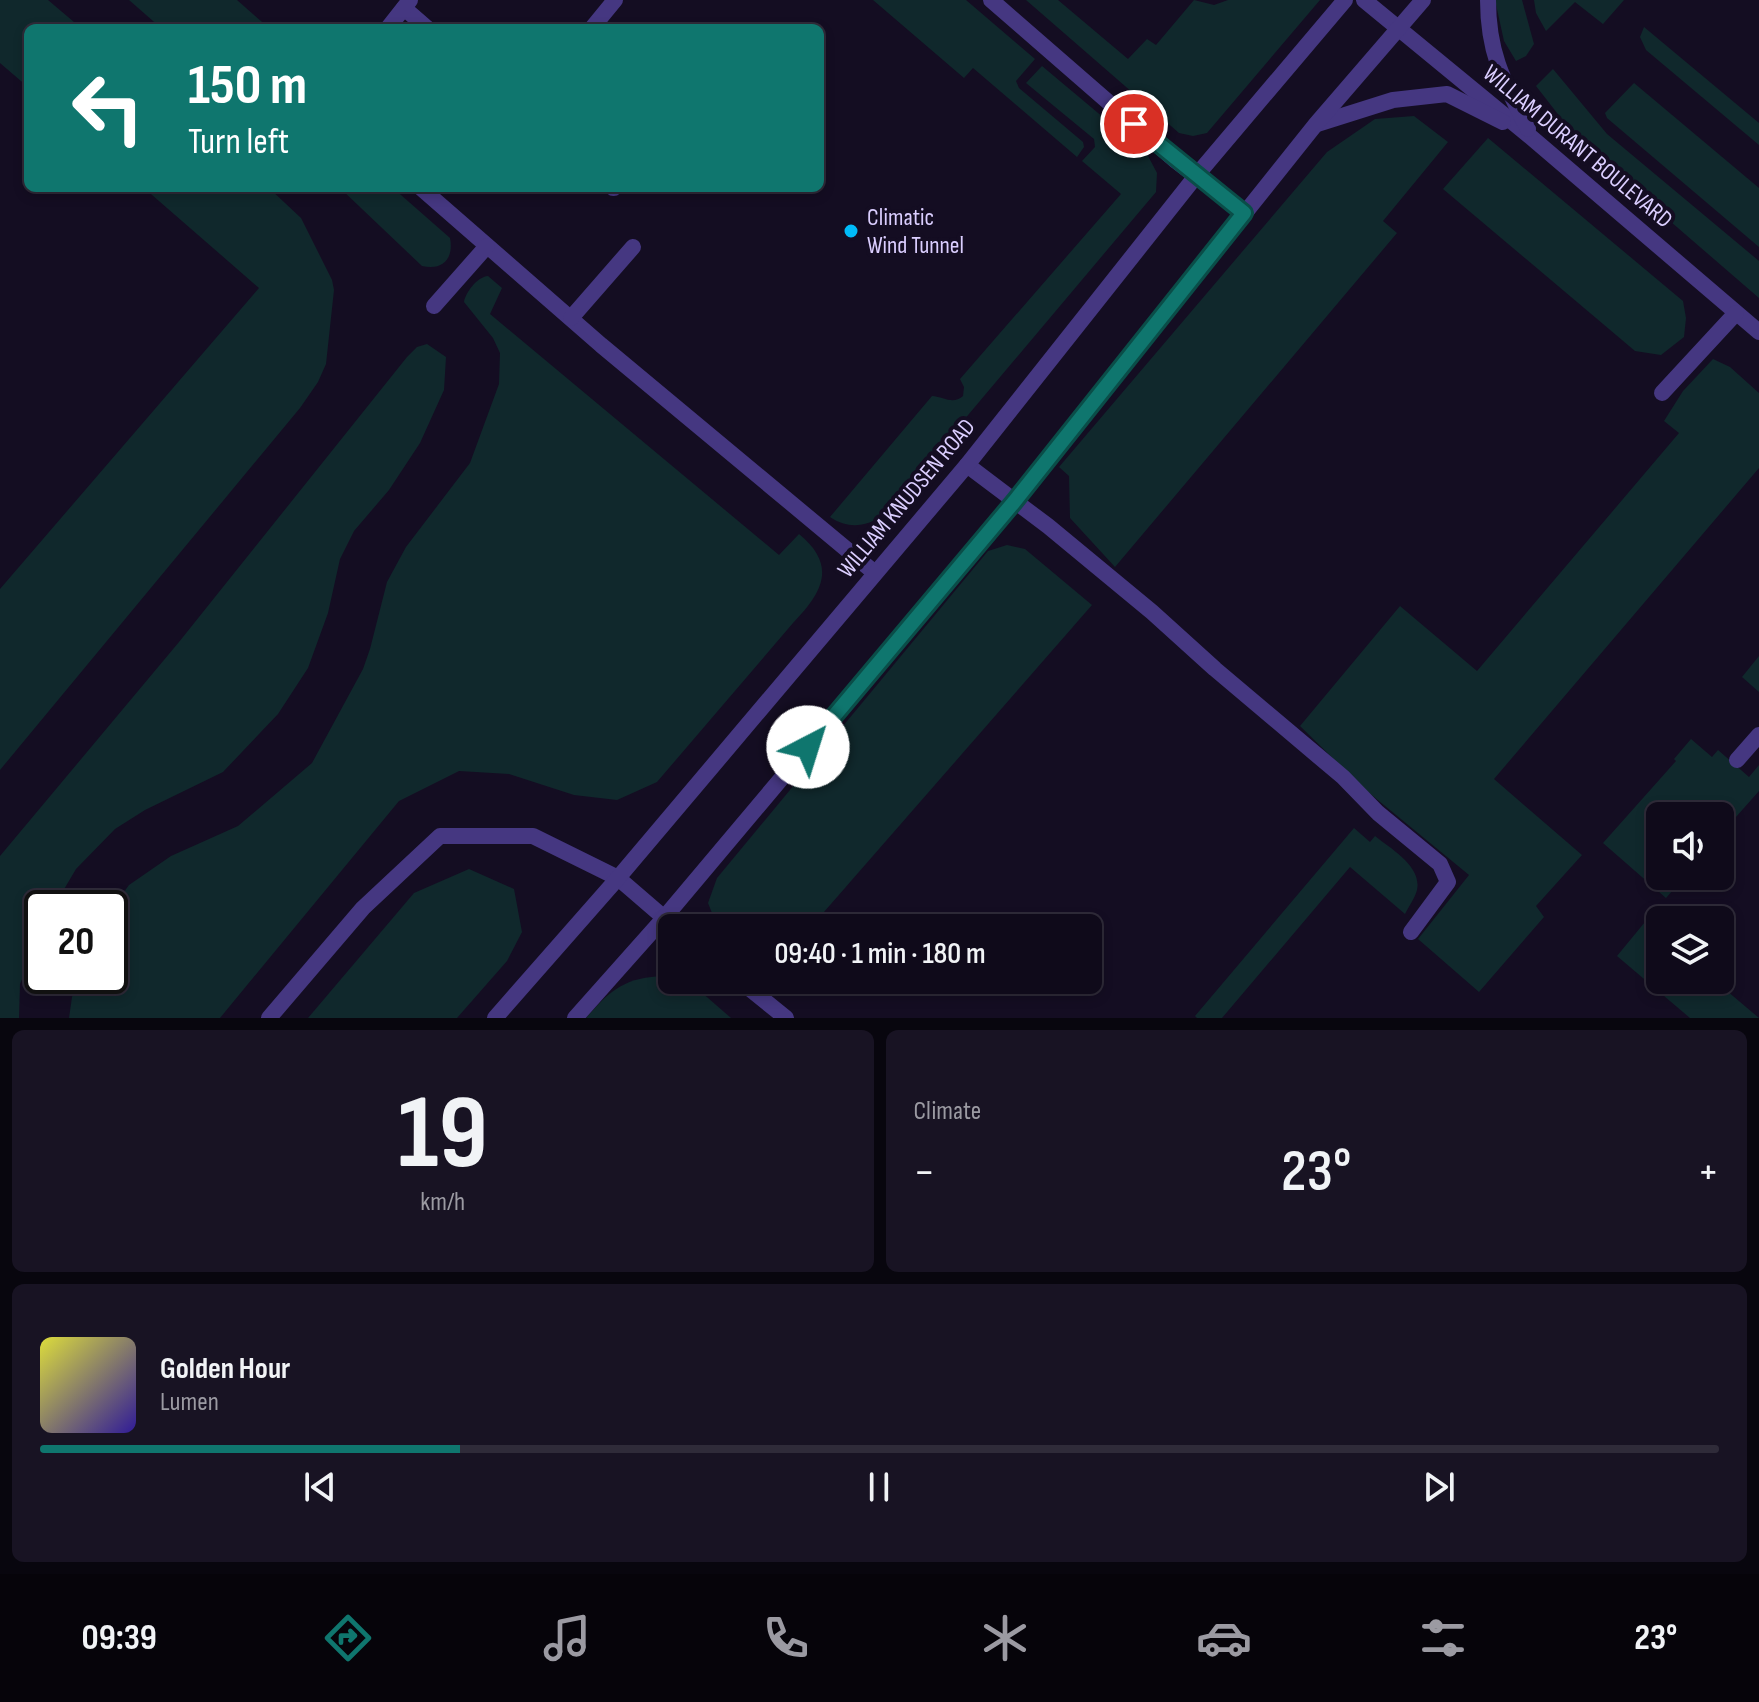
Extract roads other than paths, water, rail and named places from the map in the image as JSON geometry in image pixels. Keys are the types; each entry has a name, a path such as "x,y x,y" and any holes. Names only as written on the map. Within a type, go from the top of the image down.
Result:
{"lane":[{"path":"595,24 615,0"},
{"path":"991,0 1196,176 1244,213"},
{"name":"WILLIAM KNUDSEN ROAD","path":"495,1018 618,878 967,465 1196,176 1345,0"},
{"name":"WILLIAM DURANT BOULEVARD","path":"1364,0 1532,138 1759,332"},
{"path":"677,914 1014,502 1316,124 1423,0"},
{"path":"1488,0 1488,22 1497,69 1532,138"},
{"path":"391,24 407,4 424,24"},
{"path":"1316,124 1393,100 1447,94 1532,138"},
{"path":"426,192 875,573"},
{"path":"434,306 487,246"},
{"path":"571,318 633,247"},
{"path":"1662,393 1736,313"},
{"path":"967,465 1152,612 1343,777 1378,813 1440,864 1448,882 1411,932"},
{"path":"1737,760 1759,735"},
{"path":"269,1018 363,908 440,836 533,836 618,878 660,914"},
{"path":"575,1018 658,935"},
{"path":"756,994 786,1018"}],"place":[{"name":"Climatic Wind Tunnel","path":"851,231"}]}
